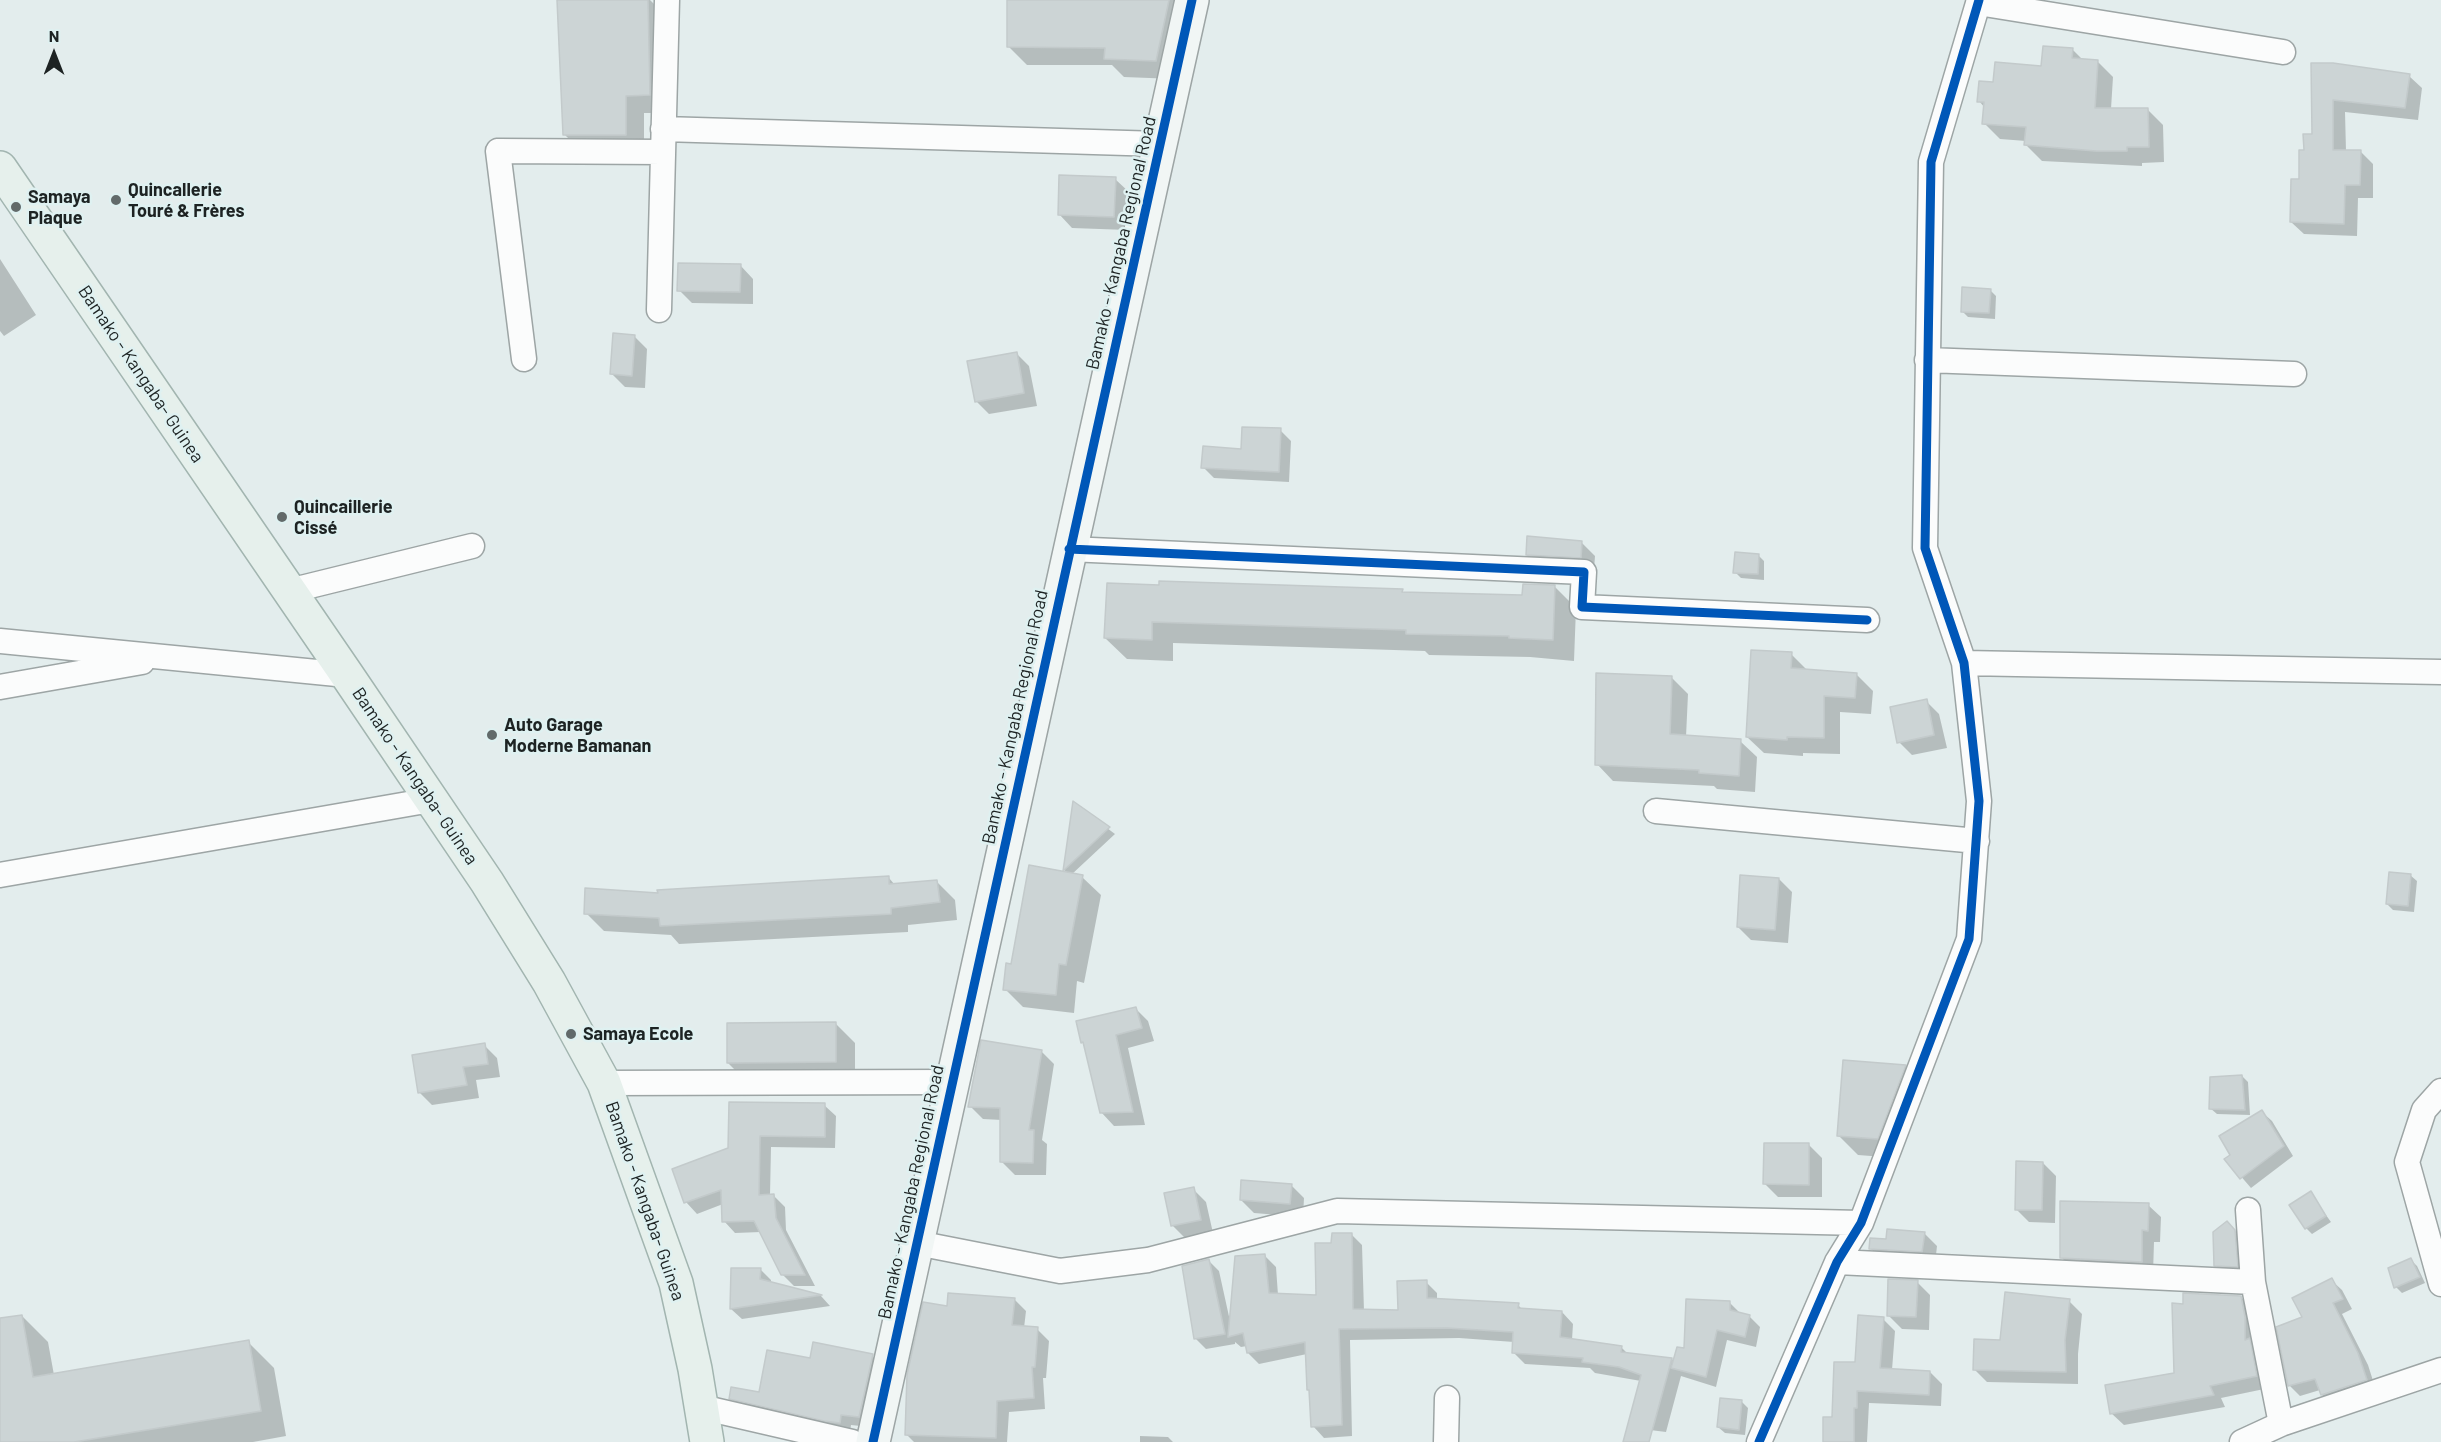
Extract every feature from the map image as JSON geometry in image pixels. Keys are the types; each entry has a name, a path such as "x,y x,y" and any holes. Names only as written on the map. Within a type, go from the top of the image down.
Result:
{"main road":[{"name":"Bamako - Kangaba- Guinea","path":"0,168 347,675 549,982 604,1083 676,1283 707,1442"}],"street":[{"path":"659,310 667,0"},
{"name":"Bamako - Kangaba Regional Road","path":"873,1442 1192,0"},
{"path":"1758,1442 1837,1262 1861,1223 1969,939 1979,801 1964,663 1925,548 1931,162 1978,2 2283,52"},
{"path":"524,359 498,151 663,141 1160,144"},
{"path":"1927,360 2295,374"},
{"path":"289,591 472,546"},
{"path":"1069,549 1584,572 1582,607 1867,620"},
{"path":"0,641 347,675"},
{"path":"0,687 174,657"},
{"path":"1964,663 2441,672"},
{"path":"0,875 431,800"},
{"path":"1656,811 1977,841"},
{"path":"604,1083 952,1082"},
{"path":"2441,1091 2424,1110 2407,1162 2441,1284"},
{"path":"2248,1210 2253,1282 2281,1424"},
{"path":"917,1243 1060,1271 1148,1260 1337,1211 1861,1223"},
{"path":"1837,1262 2253,1282"},
{"path":"2242,1442 2281,1424 2441,1370"},
{"path":"1446,1442 1447,1398"},
{"path":"701,1407 852,1442"}],"building":[{"path":"557,0 648,0 650,95 626,96 626,135 563,135"},
{"path":"1007,0 1169,0 1156,61 1104,59 1105,48 1007,47"},
{"path":"2043,46 2073,48 2072,58 2098,60 2095,108 2148,108 2149,147 2127,147 2127,151 2096,151 2024,145 2026,127 1982,124 1984,102 1977,102 1979,81 1993,82 1995,62 2041,66"},
{"path":"2311,63 2333,63 2410,74 2405,108 2333,100 2333,150 2361,150 2360,185 2345,185 2344,224 2290,222 2291,179 2299,179 2299,150 2304,150 2303,134 2312,134"},
{"path":"1059,175 1116,177 1114,217 1058,215"},
{"path":"678,263 741,264 740,292 677,291"},
{"path":"1962,287 1991,289 1989,313 1961,312"},
{"path":"613,333 635,335 632,376 610,374"},
{"path":"1017,352 1024,393 975,402 967,361"},
{"path":"1242,427 1281,428 1279,472 1201,468 1203,446 1241,449"},
{"path":"1527,536 1582,541 1581,558 1526,555"},
{"path":"1735,552 1759,554 1758,574 1733,573"},
{"path":"1159,581 1522,595 1523,584 1555,585 1553,640 1509,638 1509,636 1406,634 1406,630 1152,622 1152,640 1104,638 1107,583 1159,585"},
{"path":"1751,650 1792,652 1791,668 1857,673 1855,698 1824,696 1824,738 1787,737 1787,740 1746,737"},
{"path":"1596,673 1672,676 1670,734 1741,739 1739,776 1699,773 1699,770 1595,765"},
{"path":"1927,699 1934,735 1897,743 1890,707"},
{"path":"1073,801 1110,827 1063,871"},
{"path":"1029,865 1083,875 1066,965 1059,964 1056,995 1003,990 1006,963 1011,964"},
{"path":"2389,872 2411,874 2408,906 2386,904"},
{"path":"1740,875 1779,878 1775,930 1737,927"},
{"path":"889,876 889,884 937,880 940,902 891,908 891,914 660,926 659,918 584,914 585,888 658,893 657,890"},
{"path":"1136,1007 1142,1028 1116,1035 1133,1112 1100,1113 1076,1021"},
{"path":"836,1022 836,1062 727,1063 727,1023"},
{"path":"981,1040 1042,1050 1029,1130 1034,1130 1033,1163 1000,1162 1000,1108 968,1107"},
{"path":"485,1043 488,1064 463,1067 467,1085 418,1093 412,1055"},
{"path":"1843,1060 1906,1065 1878,1139 1837,1136"},
{"path":"2242,1075 2245,1110 2209,1109 2210,1077"},
{"path":"729,1102 825,1103 825,1137 760,1136 759,1195 774,1194 776,1218 805,1275 781,1275 754,1221 722,1222 721,1190 684,1203 672,1169 728,1148"},
{"path":"2262,1110 2284,1146 2240,1179 2224,1159 2230,1155 2219,1136"},
{"path":"1764,1143 1809,1143 1809,1185 1763,1184"},
{"path":"2016,1161 2043,1162 2042,1210 2015,1210"},
{"path":"1241,1180 1292,1184 1290,1204 1240,1200"},
{"path":"1194,1187 1201,1220 1171,1226 1164,1193"},
{"path":"2311,1191 2326,1216 2305,1229 2289,1205"},
{"path":"2060,1201 2149,1203 2148,1231 2142,1230 2142,1262 2060,1258"},
{"path":"2227,1221 2235,1230 2238,1267 2214,1266 2213,1232"},
{"path":"1887,1229 1925,1232 1922,1252 1869,1249 1870,1238 1886,1239"},
{"path":"1332,1233 1352,1233 1353,1309 1398,1310 1397,1281 1427,1280 1427,1298 1519,1303 1518,1308 1562,1311 1560,1337 1622,1346 1621,1352 1672,1358 1649,1442 1623,1442 1641,1375 1619,1367 1582,1362 1583,1358 1512,1353 1513,1332 1447,1328 1339,1329 1342,1425 1311,1427 1305,1342 1247,1353 1243,1333 1228,1337 1235,1256 1265,1254 1269,1293 1316,1295 1315,1243 1331,1243"},
{"path":"2411,1258 2420,1277 2394,1288 2388,1268"},
{"path":"1209,1259 1225,1334 1194,1339 1182,1266"},
{"path":"731,1268 761,1268 760,1279 822,1295 730,1309"},
{"path":"2332,1278 2343,1299 2333,1303 2358,1353 2367,1380 2321,1395 2315,1379 2288,1386 2276,1327 2302,1317 2292,1298"},
{"path":"1888,1279 1918,1280 1916,1317 1887,1316"},
{"path":"2005,1292 2070,1299 2065,1340 2066,1372 1973,1370 1974,1339 2000,1340"},
{"path":"948,1293 1015,1298 1012,1325 1038,1327 1035,1367 1032,1367 1034,1398 997,1401 996,1438 905,1435 907,1375 923,1302 947,1306"},
{"path":"2183,1293 2241,1296 2245,1317 2245,1340 2250,1338 2257,1376 2210,1386 2214,1395 2110,1414 2105,1385 2174,1373 2172,1303 2183,1304"},
{"path":"1686,1299 1730,1301 1730,1310 1750,1315 1745,1337 1717,1330 1706,1377 1671,1368 1677,1347 1684,1348"},
{"path":"22,1315 33,1377 249,1340 261,1411 74,1442 0,1442 0,1318"},
{"path":"1858,1315 1884,1317 1880,1368 1930,1371 1929,1395 1857,1391 1857,1408 1854,1408 1854,1442 1823,1442 1823,1417 1832,1417 1834,1362 1855,1362"},
{"path":"813,1342 873,1354 859,1417 841,1415 840,1423 824,1421 729,1399 731,1387 759,1392 767,1350 810,1358"},
{"path":"1720,1398 1742,1400 1739,1430 1717,1427"}],"cycle path":[{"path":"873,1442 1192,0"},
{"path":"1759,1442 1837,1262 1861,1223 1969,939 1979,801 1964,663 1925,548 1931,162 1979,0"},
{"path":"1069,549 1584,572 1582,607 1867,620"}],"place":[{"name":"Quincallerie Touré & Frères","path":"116,200"},
{"name":"Samaya Plaque","path":"16,207"},
{"name":"Quincaillerie Cissé","path":"282,517"},
{"name":"Auto Garage Moderne Bamanan","path":"492,735"},
{"name":"Samaya Ecole","path":"571,1034"}]}
